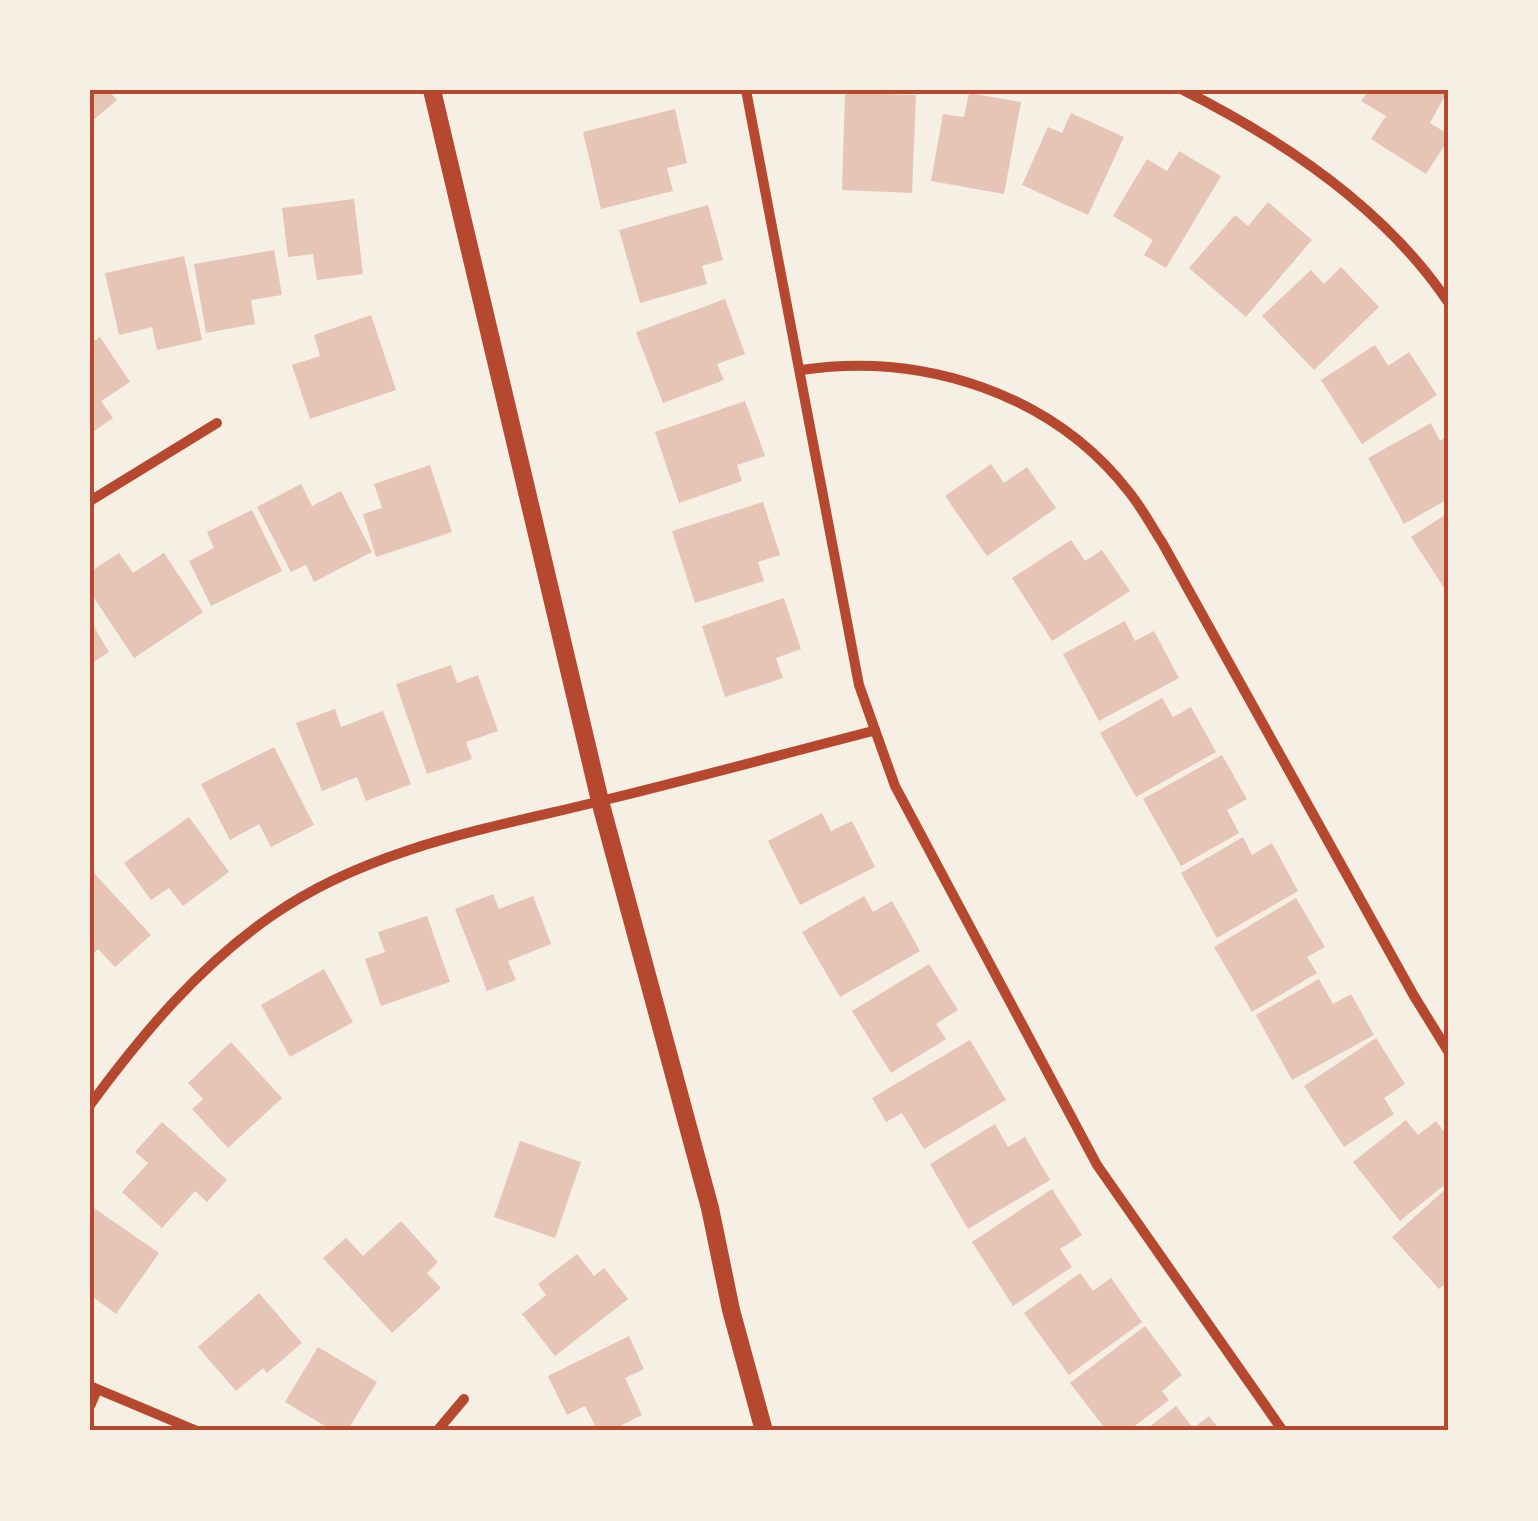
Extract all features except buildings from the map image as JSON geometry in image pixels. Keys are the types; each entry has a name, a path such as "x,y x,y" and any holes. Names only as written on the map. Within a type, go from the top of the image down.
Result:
{"street":[{"path":"432,90 600,801 710,1208 731,1310 764,1431"},
{"path":"746,90 859,685 895,786 1097,1165 1283,1431"},
{"path":"1183,90 1286,146 1330,180 1381,225 1448,302"},
{"path":"801,370 882,365 942,375 1001,393 1046,415 1129,491 1163,544 1448,1051"},
{"path":"90,501 217,423"},
{"path":"90,1105 133,1047 221,954 276,913 328,884 394,855 473,831 873,731"},
{"path":"90,1406 94,1388 197,1431"},
{"path":"436,1431 464,1398"}]}
